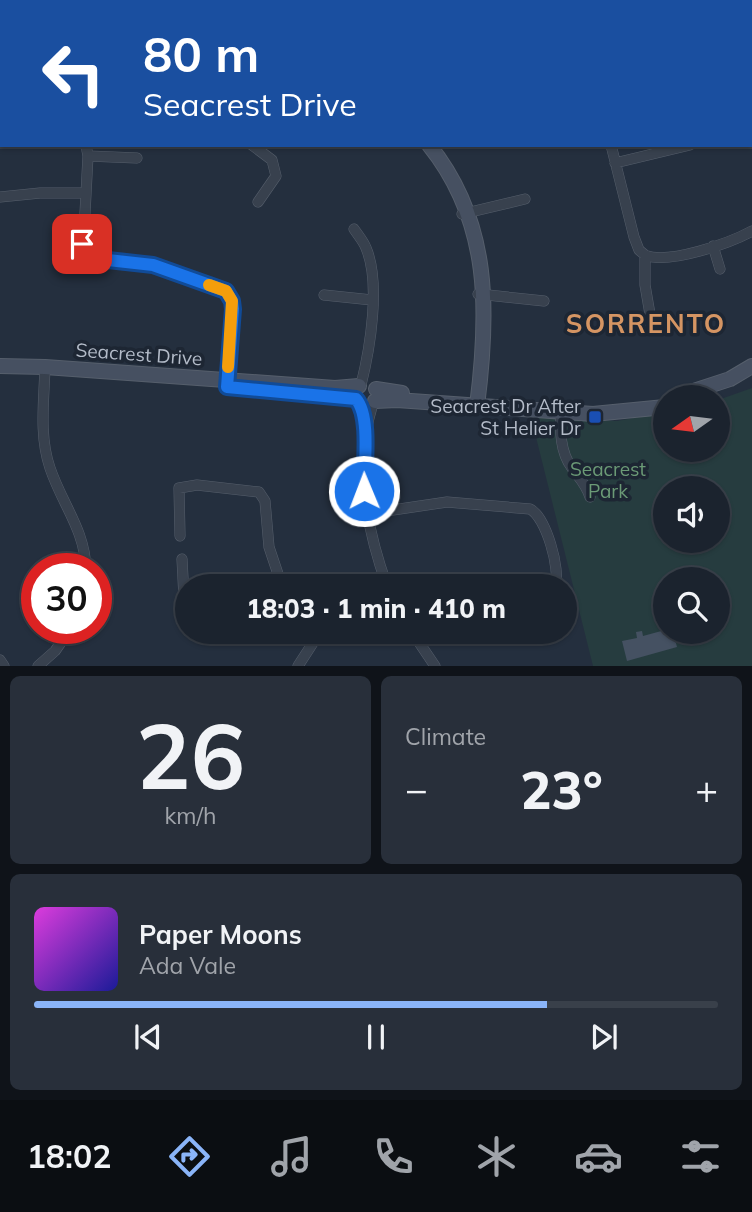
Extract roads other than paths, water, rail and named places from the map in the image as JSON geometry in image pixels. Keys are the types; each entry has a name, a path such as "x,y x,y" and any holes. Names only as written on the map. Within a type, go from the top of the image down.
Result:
{"main road":[{"path":"422,147 466,213"},
{"path":"430,147 459,188 480,248 473,402"},
{"name":"Seacrest Drive","path":"0,366 367,394 397,400 593,407 653,402"},
{"path":"712,385 730,379 752,366"},
{"name":"Seacrest Drive","path":"0,373 45,370"},
{"path":"730,387 752,380"},
{"name":"Seacrest Drive","path":"473,402 561,412 618,413 653,409"}],"street":[{"path":"255,147 272,160 276,176 258,202"},
{"path":"611,147 634,237 639,250 645,255 660,259 713,246 752,231"},
{"path":"615,163 682,147"},
{"path":"137,158 87,151 83,251 90,258 153,265 223,290 229,295 233,309 227,383"},
{"path":"0,197 84,193"},
{"path":"466,213 525,199"},
{"path":"354,229 366,248 373,280 363,458 366,513 373,549 382,574"},
{"path":"713,246 720,269"},
{"path":"645,255 645,285 651,320"},
{"path":"480,293 544,301"},
{"path":"324,295 372,300"},
{"path":"45,370 43,427 46,453 54,479 79,528 83,553"},
{"path":"561,412 561,439 566,457 586,484 590,497"},
{"path":"180,536 178,488 197,485 259,492 265,500 270,547 278,574"},
{"path":"366,513 447,502 530,509 544,523 557,574"},
{"path":"182,559 183,574"},
{"path":"38,666 60,644"},
{"path":"298,666 312,644"},
{"path":"419,644 432,665"},
{"path":"0,660 4,666"}],"place":[{"name":"Seacrest Dr After St Helier Dr","path":"595,417"}],"district":[{"name":"SORRENTO","path":"646,323"}],"park label":[{"name":"Seacrest Park","path":"608,480"}]}
